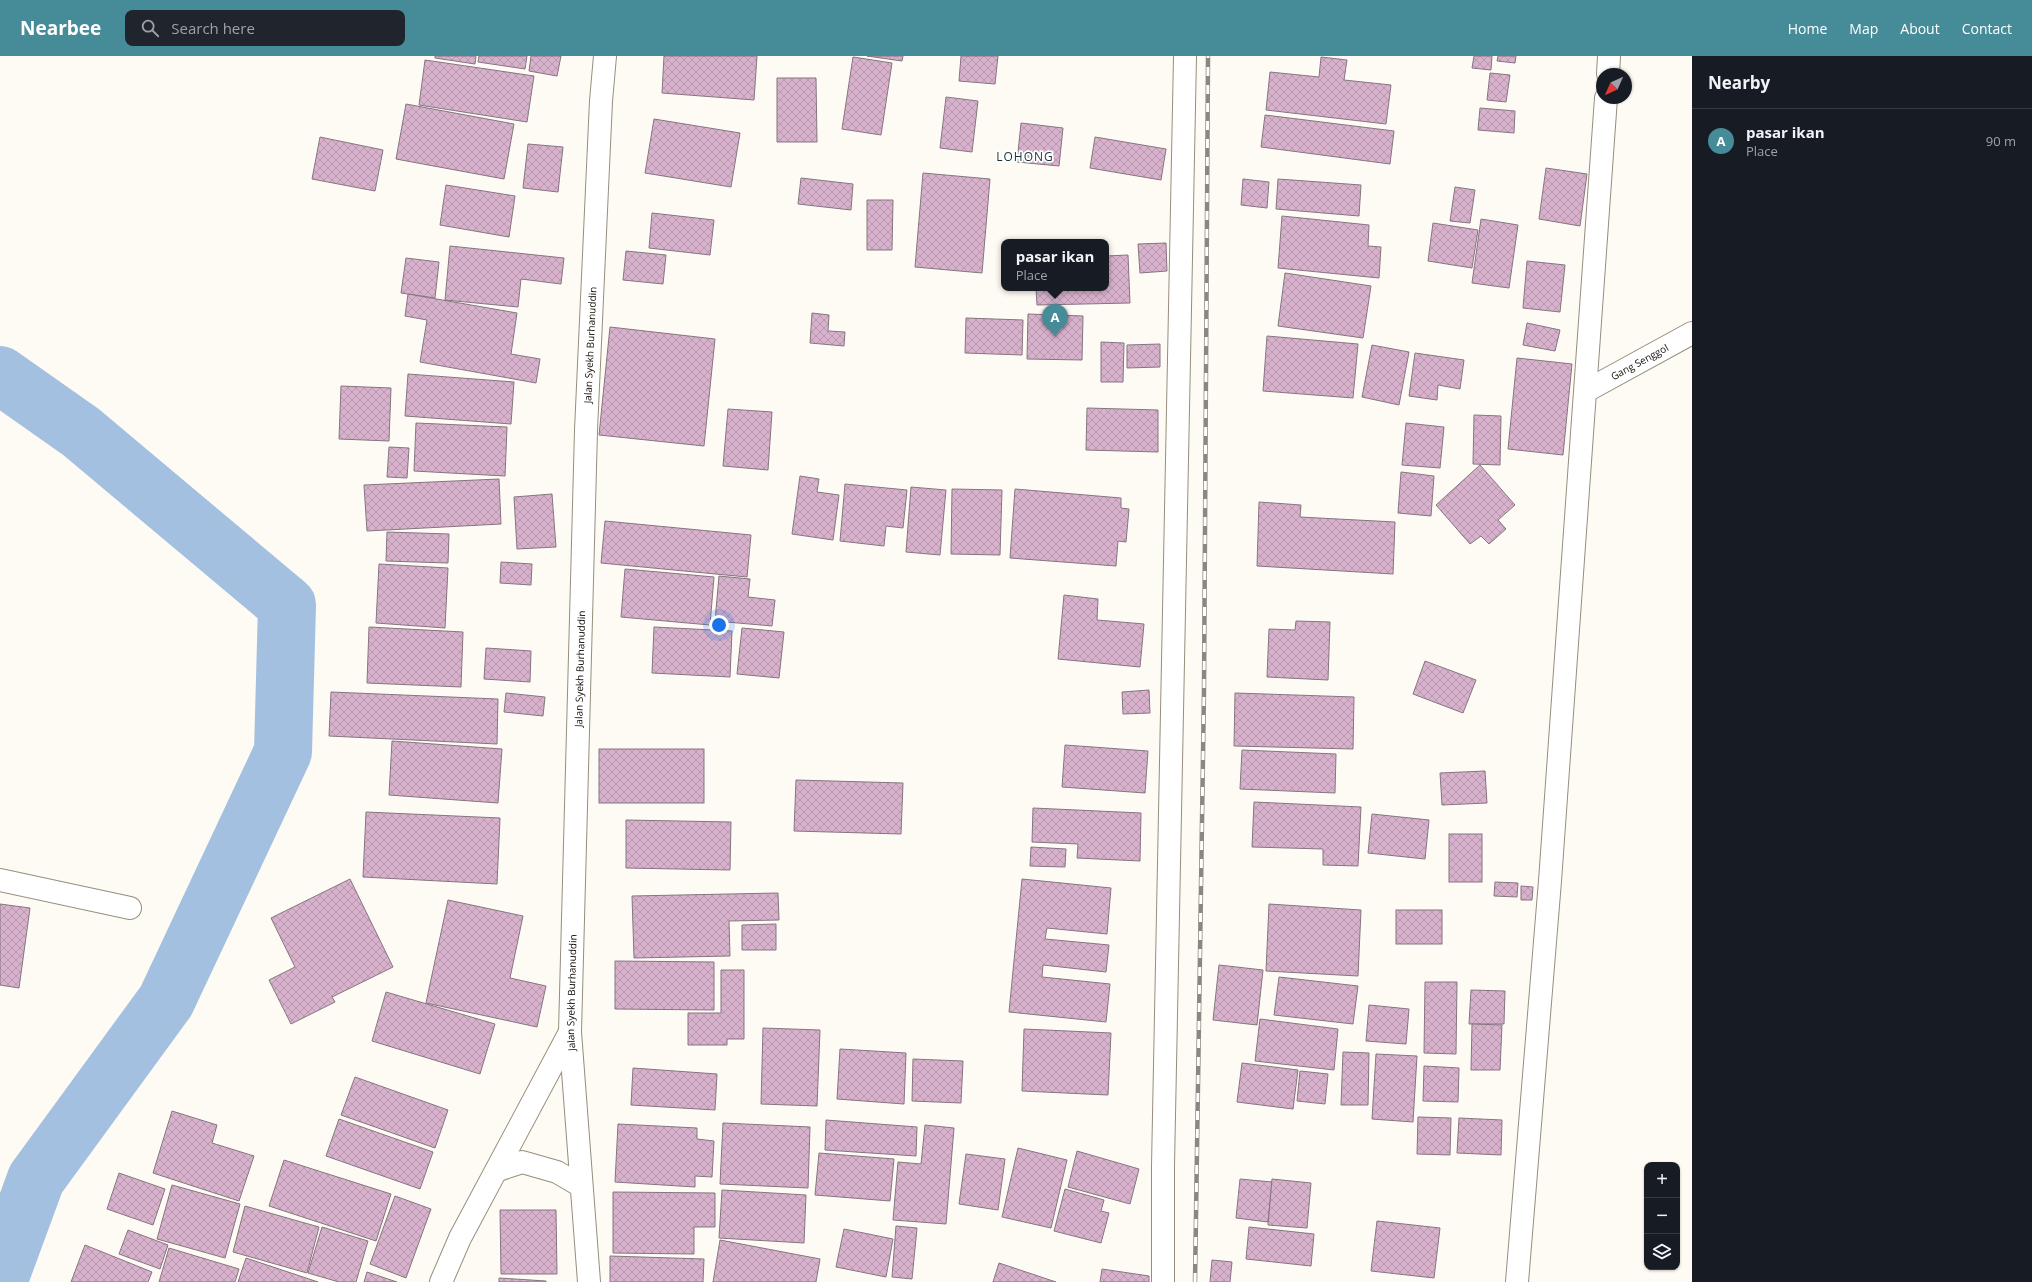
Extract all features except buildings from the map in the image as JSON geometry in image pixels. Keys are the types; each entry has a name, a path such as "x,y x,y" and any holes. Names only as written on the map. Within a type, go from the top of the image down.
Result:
{"street":[{"name":"Jalan Syekh Burhanuddin","path":"589,1282 570,1032 586,430 601,101 605,56"},
{"path":"1163,1282 1163,1158 1185,56"},
{"path":"1608,68 1609,56"},
{"path":"1517,1282 1550,889 1606,104"},
{"name":"Gang Senggol","path":"1586,390 1692,333"},
{"path":"0,880 130,908"},
{"path":"441,1282 460,1238 498,1170 570,1032"},
{"path":"498,1170 522,1162 557,1172 582,1186"}],"waterway":[{"path":"0,375 81,432 287,605 283,752 166,1001 36,1179 0,1277"}],"railway":[{"path":"1195,1282 1204,690 1208,56"}],"place":[{"name":"pasar ikan","path":"1055,337"}],"district":[{"name":"LOHONG","path":"1025,156"}]}
